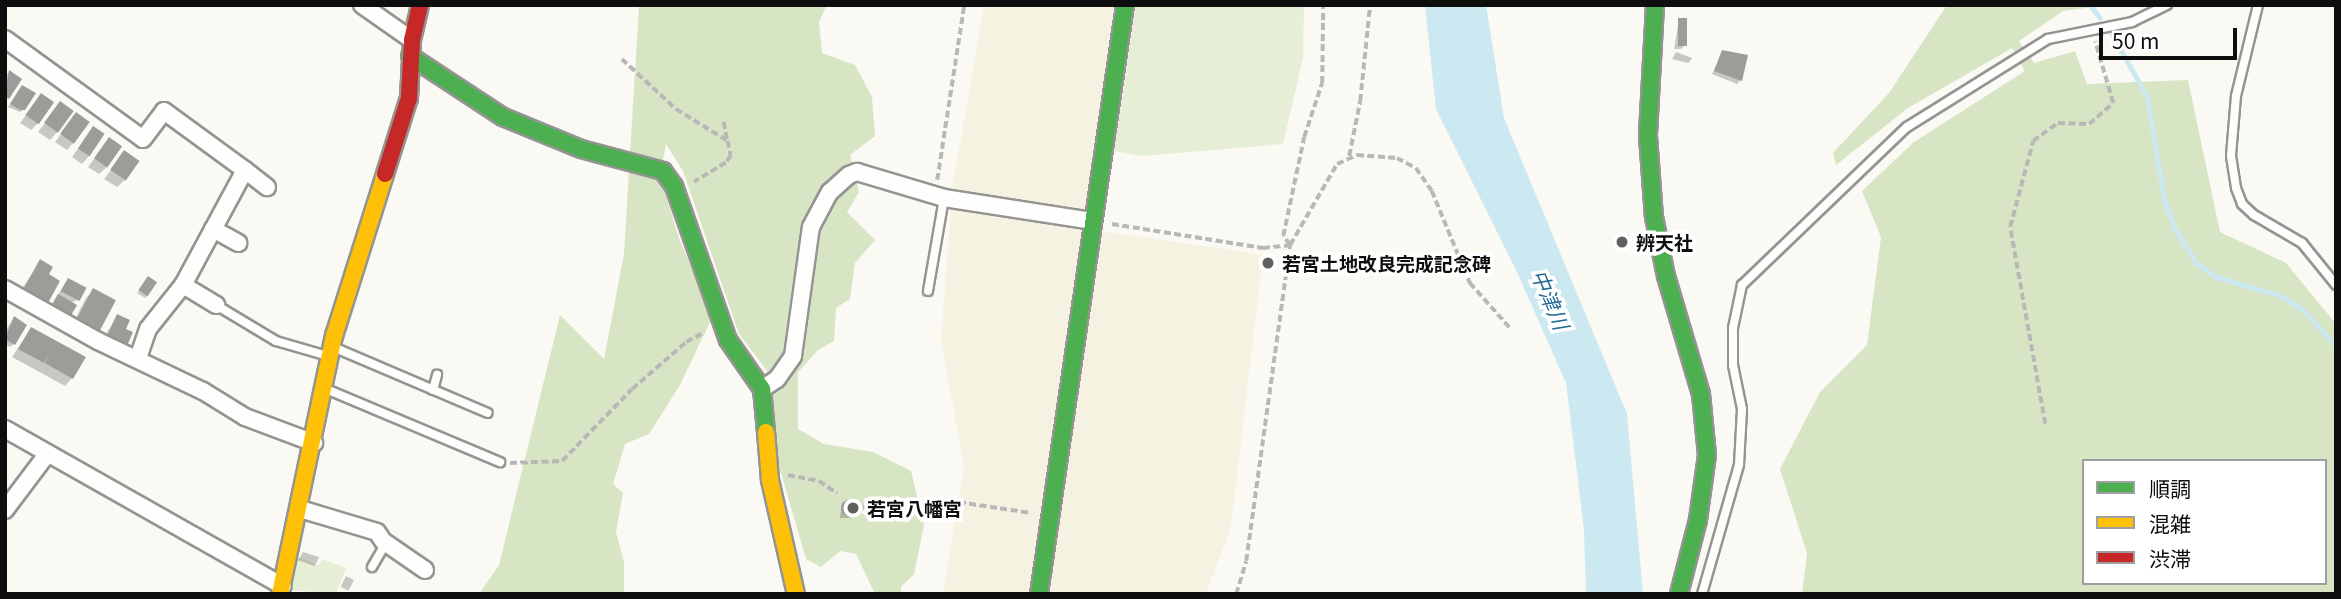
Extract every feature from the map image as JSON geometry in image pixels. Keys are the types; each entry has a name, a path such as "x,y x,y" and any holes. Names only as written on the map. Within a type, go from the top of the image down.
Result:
{"street":[{"path":"362,5 411,48 532,131 663,171 677,192 725,331 762,389 769,475 796,594"},
{"path":"5,429 282,590 332,352 409,98 411,48 420,5"},
{"path":"1039,594 1125,5"},
{"path":"1655,5 1648,136 1654,217 1666,276 1701,394 1707,455 1698,520 1680,590"},
{"path":"5,39 143,139 164,111 267,187"},
{"path":"138,358 148,329 183,285 245,170"},
{"path":"762,389 777,379 793,356 806,247 818,210 839,180 857,172 939,197 1093,221"},
{"path":"213,229 239,243"},
{"path":"183,285 216,305"},
{"path":"5,289 98,341 138,358 245,417 314,443"},
{"path":"5,510 48,453"},
{"path":"300,509 377,532 386,544 425,570"}],"lane":[{"path":"1680,590 1701,594 1739,465 1742,409 1733,365 1733,328 1742,285 1907,127 2048,39 2090,27 2132,22 2167,5"},
{"path":"2258,5 2236,96 2231,156 2236,188 2242,204 2253,215 2302,243 2336,285"},
{"path":"928,291 939,197"},
{"path":"216,305 276,341 332,352 488,413"},
{"path":"433,390 438,375"},
{"path":"326,388 500,462"},
{"path":"372,567 386,544"}],"path":[{"path":"939,197 964,5"},
{"path":"1290,245 1283,236 1304,138 1322,83 1323,5"},
{"path":"1349,156 1360,101 1370,5"},
{"path":"2045,424 2010,228 2033,141 2058,123 2089,124 2113,103 2090,27"},
{"path":"622,59 676,108 727,139"},
{"path":"677,192 726,163 731,156 724,122"},
{"path":"1236,594 1246,561 1290,245 1337,164 1349,156 1397,159 1425,177 1457,260 1482,300 1510,328"},
{"path":"1093,221 1263,247 1290,245"},
{"path":"500,462 562,461 686,342 708,330 725,331"},
{"path":"769,475 802,475 837,493"},
{"path":"863,506 938,499 1050,516"}],"shaded area":[{"path":"984,5 1117,5 1082,228 1263,255 1231,527 1206,594 943,594 964,468 941,339 953,184"}],"green space":[{"path":"639,5 827,5 819,22 822,53 855,65 872,97 875,136 850,155 859,192 847,212 875,240 855,263 850,299 836,308 834,341 818,350 798,372 798,429 824,444 873,452 911,471 924,525 914,574 901,587 901,594 875,594 856,554 840,551 821,567 806,559 775,452 768,372 739,334 683,171 666,144 660,176 679,238 712,318 680,385 649,434 625,444 613,484 623,493 616,532 624,562 624,594 479,594 499,565 560,315 604,359 624,254"},
{"path":"1136,5 1304,5 1303,58 1283,144 1142,156 1114,151"},
{"path":"1947,5 2108,5 2063,11 2019,41 2034,63 2075,51 2087,84 2188,80 2220,232 2286,263 2336,324 2336,594 1802,594 1807,553 1780,469 1820,392 1867,345 1881,237 1862,191 1914,142 2025,71 2012,48 1908,108 1836,165 1833,153 1889,93"},
{"path":"298,557 319,565 322,559 346,568 336,594 289,590"}],"water":[{"name":"中津川","path":"1425,5 1486,5 1504,118 1627,414 1643,594 1586,594 1584,529 1566,383 1517,272 1436,109"}],"building":[{"path":"1678,18 1687,18 1687,46 1678,46"},
{"path":"1722,50 1748,55 1742,81 1714,71"},
{"path":"9,70 22,79 9,99 5,96"},
{"path":"22,85 36,93 25,110 10,104"},
{"path":"41,93 54,102 39,124 26,115"},
{"path":"60,101 74,111 58,133 44,123"},
{"path":"76,112 90,122 74,144 60,134"},
{"path":"93,126 105,134 90,156 78,148"},
{"path":"109,137 122,146 107,167 94,158"},
{"path":"124,150 140,161 126,181 110,170"},
{"path":"40,259 53,267 49,274 60,281 48,303 24,288"},
{"path":"148,276 157,282 148,296 138,290"},
{"path":"68,278 87,288 79,301 61,291"},
{"path":"93,288 116,300 99,333 76,321"},
{"path":"58,294 77,305 70,318 50,307"},
{"path":"117,314 130,320 126,329 133,332 127,346 107,336"},
{"path":"14,316 27,325 15,345 5,339"},
{"path":"31,327 86,357 73,379 45,363 50,352 44,363 18,349"},
{"path":"849,500 855,502 855,514 849,516 843,514 841,508 843,502"}],"waterway":[{"path":"2090,5 2100,18"},
{"path":"2111,33 2147,97 2164,200 2175,229 2196,263 2216,277 2282,296 2303,310 2336,346"}],"traffic: fast":[{"path":"1039,594 1125,5"},
{"path":"1655,5 1648,136 1654,217 1666,276 1701,394 1707,455 1698,520 1679,594"},
{"path":"410,56 503,117 581,149 663,171 674,186 728,340 762,389 766,432"}],"traffic: slow":[{"path":"280,594 334,336 385,174"},
{"path":"766,432 770,480 796,594"}],"traffic: jam":[{"path":"385,174 409,98 412,40 420,5"}],"place":[{"name":"辨天社","path":"1622,242"},
{"name":"若宮土地改良完成記念碑","path":"1268,263"},
{"name":"若宮八幡宮","path":"853,508"}]}
